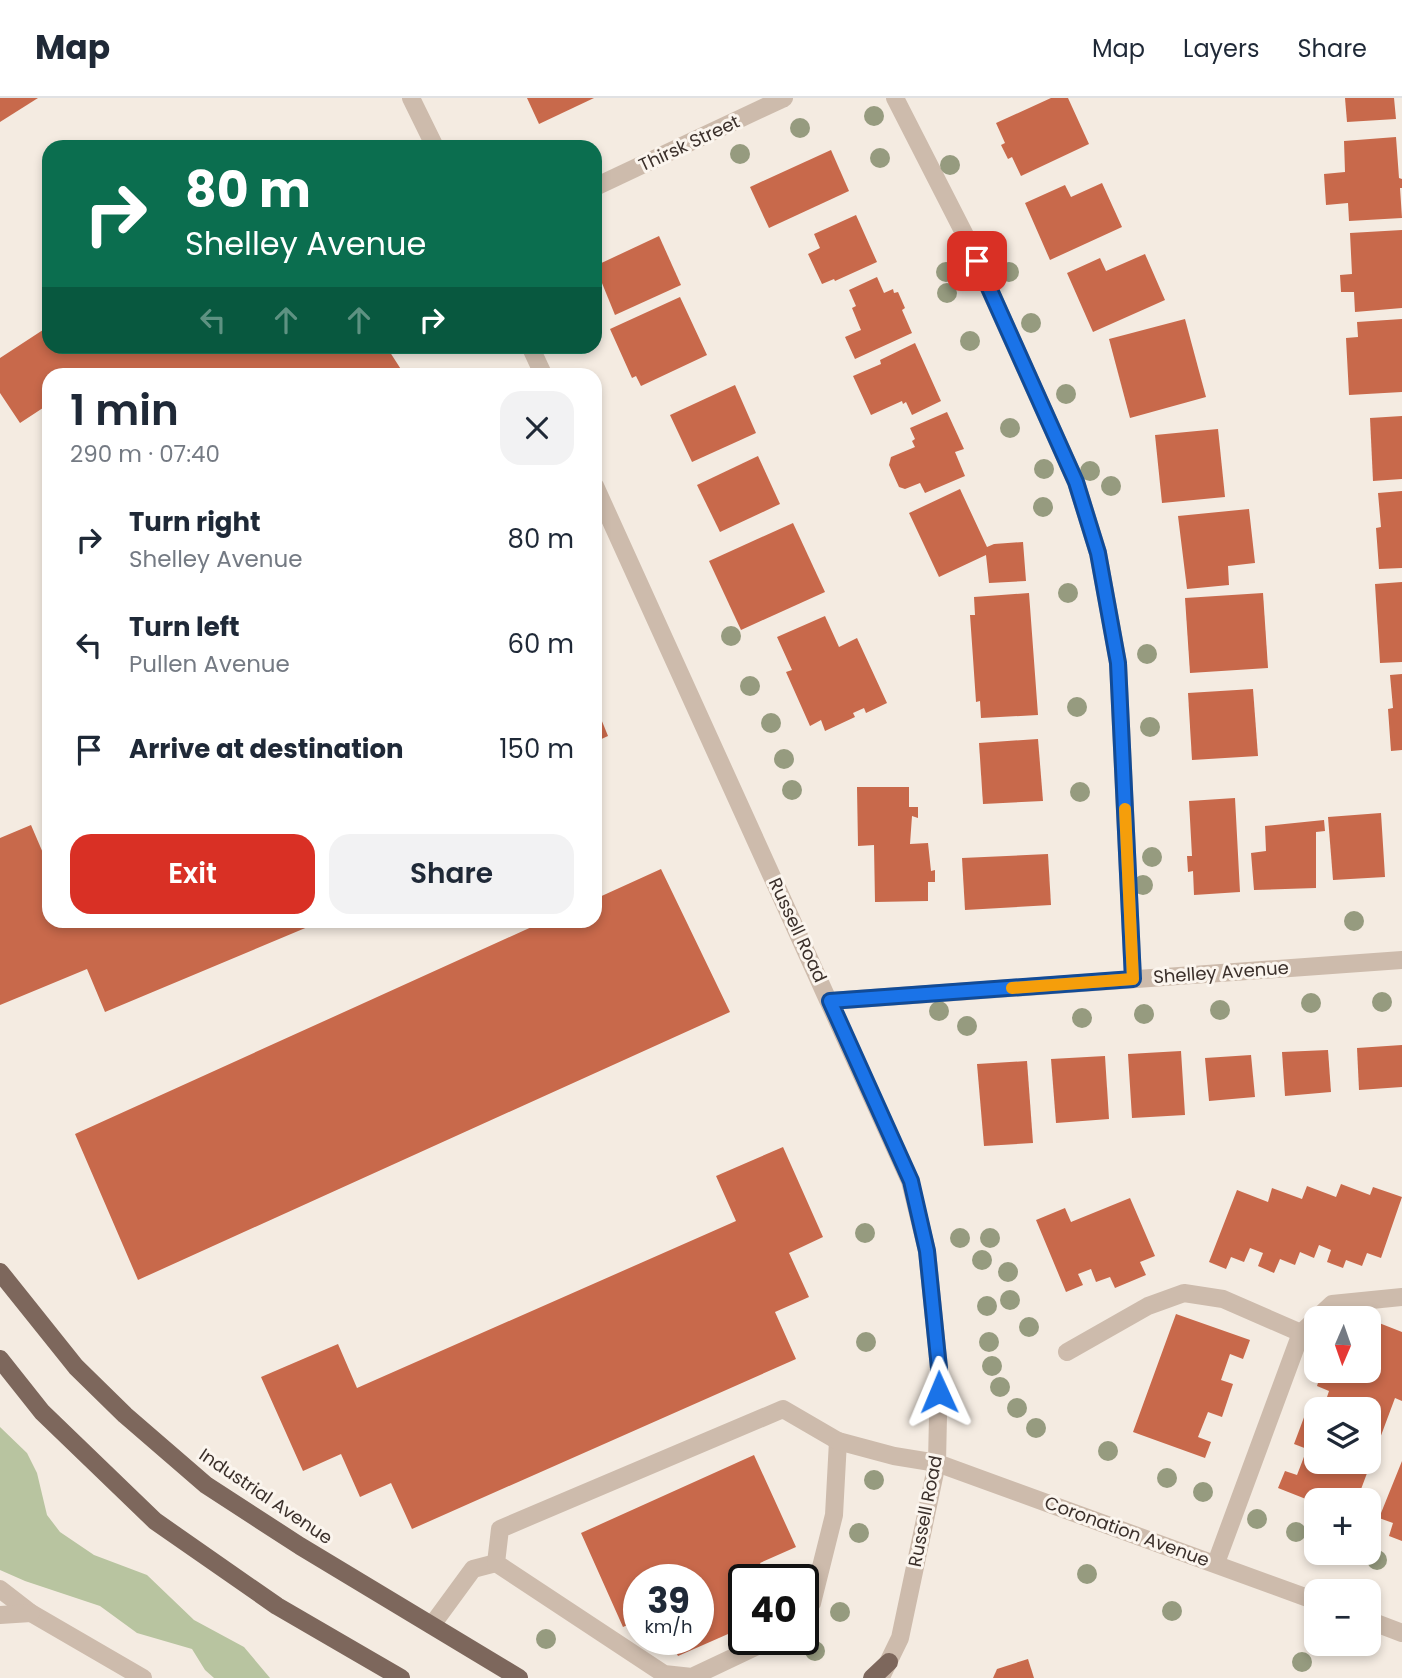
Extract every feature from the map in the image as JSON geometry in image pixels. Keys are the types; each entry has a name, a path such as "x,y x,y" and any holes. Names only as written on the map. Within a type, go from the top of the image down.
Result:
{"main road":[{"name":"Industrial Avenue","path":"0,1272 76,1367 125,1415 206,1485 300,1546 519,1678"},
{"path":"0,1359 42,1412 155,1521 278,1605 401,1678"},
{"path":"872,1678 886,1673"}],"street":[{"path":"411,98 432,140"},
{"name":"Thirsk Street","path":"602,184 783,98"},
{"path":"895,98 966,237 1071,470 1098,553 1118,663 1133,979"},
{"name":"Russell Road","path":"602,501 911,1181 924,1239 939,1368 937,1463 900,1638 886,1673"},
{"name":"Shelley Avenue","path":"830,1001 1402,960"},
{"path":"1067,1352 1148,1306 1184,1293 1223,1299 1301,1332"},
{"path":"1330,1306 1402,1297"},
{"path":"1216,1563 1304,1329"},
{"name":"Coronation Avenue","path":"496,1563 500,1529 783,1409 838,1441 894,1456 937,1463 1304,1596"},
{"path":"819,1575 834,1515 838,1441"},
{"path":"432,1625 473,1569 496,1563 664,1674 692,1677 738,1655"},
{"path":"0,1589 31,1614 143,1678"},
{"path":"0,1615 31,1614"},
{"path":"1381,1625 1402,1633"}],"green space":[{"path":"0,1427 27,1453 37,1473 47,1515 60,1532 94,1555 147,1575 194,1620 244,1647 270,1678 214,1678 205,1670 192,1649 137,1633 100,1606 0,1570"}],"building":[{"path":"0,98 38,98 0,122"},
{"path":"527,98 594,98 539,124"},
{"path":"1051,98 1068,98 1089,144 1021,176 1012,157 1008,159 1001,145 1005,143 996,123"},
{"path":"1345,98 1394,98 1396,119 1347,122"},
{"path":"1396,137 1399,178 1402,179 1402,218 1349,221 1348,203 1326,205 1324,174 1345,172 1344,141"},
{"path":"831,150 849,191 769,228 750,187"},
{"path":"1102,183 1122,227 1050,260 1025,203 1065,185 1071,197"},
{"path":"856,215 877,262 822,284 808,254 820,248 814,234"},
{"path":"1402,230 1402,308 1355,312 1354,292 1341,292 1340,275 1352,274 1350,233"},
{"path":"659,236 681,285 615,315 602,283 602,263"},
{"path":"1145,254 1165,300 1093,332 1067,273 1100,258 1106,271"},
{"path":"877,277 884,293 893,289 894,293 898,292 912,333 855,359 845,337 861,330 852,308 856,306 849,290"},
{"path":"680,297 707,355 641,386 636,376 632,378 610,329"},
{"path":"1185,319 1206,397 1130,418 1109,339"},
{"path":"1402,319 1402,392 1349,395 1346,338 1358,337 1357,322"},
{"path":"42,331 42,354 391,354 400,368 42,368 42,409 20,423 0,393 0,358"},
{"path":"915,343 941,401 912,415 906,402 903,404 902,401 871,415 853,376 881,364 880,360"},
{"path":"735,385 756,433 692,462 670,415"},
{"path":"947,412 964,449 955,452 965,476 925,493 920,483 905,489 899,487 889,465 891,457 915,447 910,428"},
{"path":"1402,416 1402,479 1373,481 1370,418"},
{"path":"1218,429 1225,497 1162,503 1155,435"},
{"path":"758,456 780,504 720,532 697,485"},
{"path":"960,489 987,547 1023,542 1026,581 989,583 986,555 939,577 909,513"},
{"path":"1402,491 1402,568 1379,569 1376,528 1381,527 1378,493"},
{"path":"1249,509 1255,563 1228,566 1229,585 1187,589 1178,516"},
{"path":"793,523 825,592 741,630 709,561"},
{"path":"1402,582 1402,662 1380,663 1375,584"},
{"path":"1029,593 1038,715 981,718 980,701 976,702 970,615 975,615 974,597"},
{"path":"1263,593 1268,668 1190,673 1185,598"},
{"path":"825,616 839,647 857,638 887,703 866,713 864,708 853,713 855,717 825,731 821,720 810,726 786,672 792,670 777,637"},
{"path":"1402,674 1402,750 1391,751 1388,709 1393,708 1390,675"},
{"path":"1253,689 1258,756 1192,760 1188,693"},
{"path":"602,721 608,736 602,739"},
{"path":"1038,739 1043,801 983,804 979,743"},
{"path":"857,787 909,787 909,807 918,807 918,818 912,816 910,844 928,843 931,871 935,870 935,882 928,882 928,901 875,902 874,845 858,846"},
{"path":"1235,798 1240,892 1194,895 1193,871 1188,872 1187,856 1192,856 1189,801"},
{"path":"1381,813 1385,877 1333,880 1328,817"},
{"path":"1324,820 1325,831 1316,832 1316,888 1254,890 1251,853 1266,851 1265,826"},
{"path":"31,825 42,851 42,928 305,928 105,1012 87,969 0,1005 0,838"},
{"path":"1048,854 1051,905 965,910 962,858"},
{"path":"661,869 730,1012 138,1280 75,1134 529,928 602,928 602,896"},
{"path":"1402,1045 1402,1087 1359,1090 1357,1048"},
{"path":"1328,1050 1331,1092 1285,1096 1282,1052"},
{"path":"1181,1051 1185,1115 1132,1118 1128,1054"},
{"path":"1251,1055 1255,1097 1209,1101 1205,1058"},
{"path":"1105,1056 1109,1119 1056,1123 1051,1059"},
{"path":"1027,1061 1033,1143 984,1146 977,1064"},
{"path":"783,1147 823,1237 789,1253 809,1297 775,1312 796,1359 412,1529 391,1483 360,1497 341,1454 303,1471 261,1377 338,1344 357,1388 736,1221 716,1176"},
{"path":"1341,1184 1370,1195 1373,1187 1402,1197 1381,1258 1367,1253 1362,1266 1346,1260 1343,1268 1327,1262 1331,1250 1319,1245 1314,1258 1300,1252 1295,1265 1280,1259 1274,1273 1258,1266 1263,1253 1250,1248 1244,1262 1231,1257 1226,1269 1209,1262 1237,1190 1268,1202 1272,1188 1302,1199 1307,1186 1336,1197"},
{"path":"1130,1198 1155,1256 1140,1262 1146,1275 1115,1288 1110,1277 1096,1282 1091,1269 1078,1274 1083,1285 1066,1292 1036,1220 1065,1208 1071,1222"},
{"path":"1176,1314 1250,1340 1243,1359 1230,1354 1221,1380 1233,1384 1222,1417 1208,1412 1198,1437 1211,1442 1205,1458 1133,1432"},
{"path":"1381,1324 1402,1332 1402,1401 1395,1398 1381,1436 1381,1397 1327,1397 1329,1391 1317,1386 1318,1383 1381,1383"},
{"path":"1304,1417 1304,1448 1294,1444"},
{"path":"754,1455 796,1547 760,1564 728,1564 728,1634 714,1640 714,1564 623,1564 623,1627 581,1533"},
{"path":"1304,1457 1304,1474 1367,1474 1361,1488 1304,1488 1304,1498 1278,1488 1285,1471 1297,1475"},
{"path":"1402,1461 1402,1541 1389,1536 1393,1523 1381,1519"},
{"path":"1028,1659 1034,1678 993,1678 997,1669"}],"slow traffic":[{"path":"1012,988 1133,979 1125,809"}],"route":[{"path":"939,1392 927,1251 911,1181 830,1001 1133,979 1118,663 1098,553 1076,482 977,261"}]}
